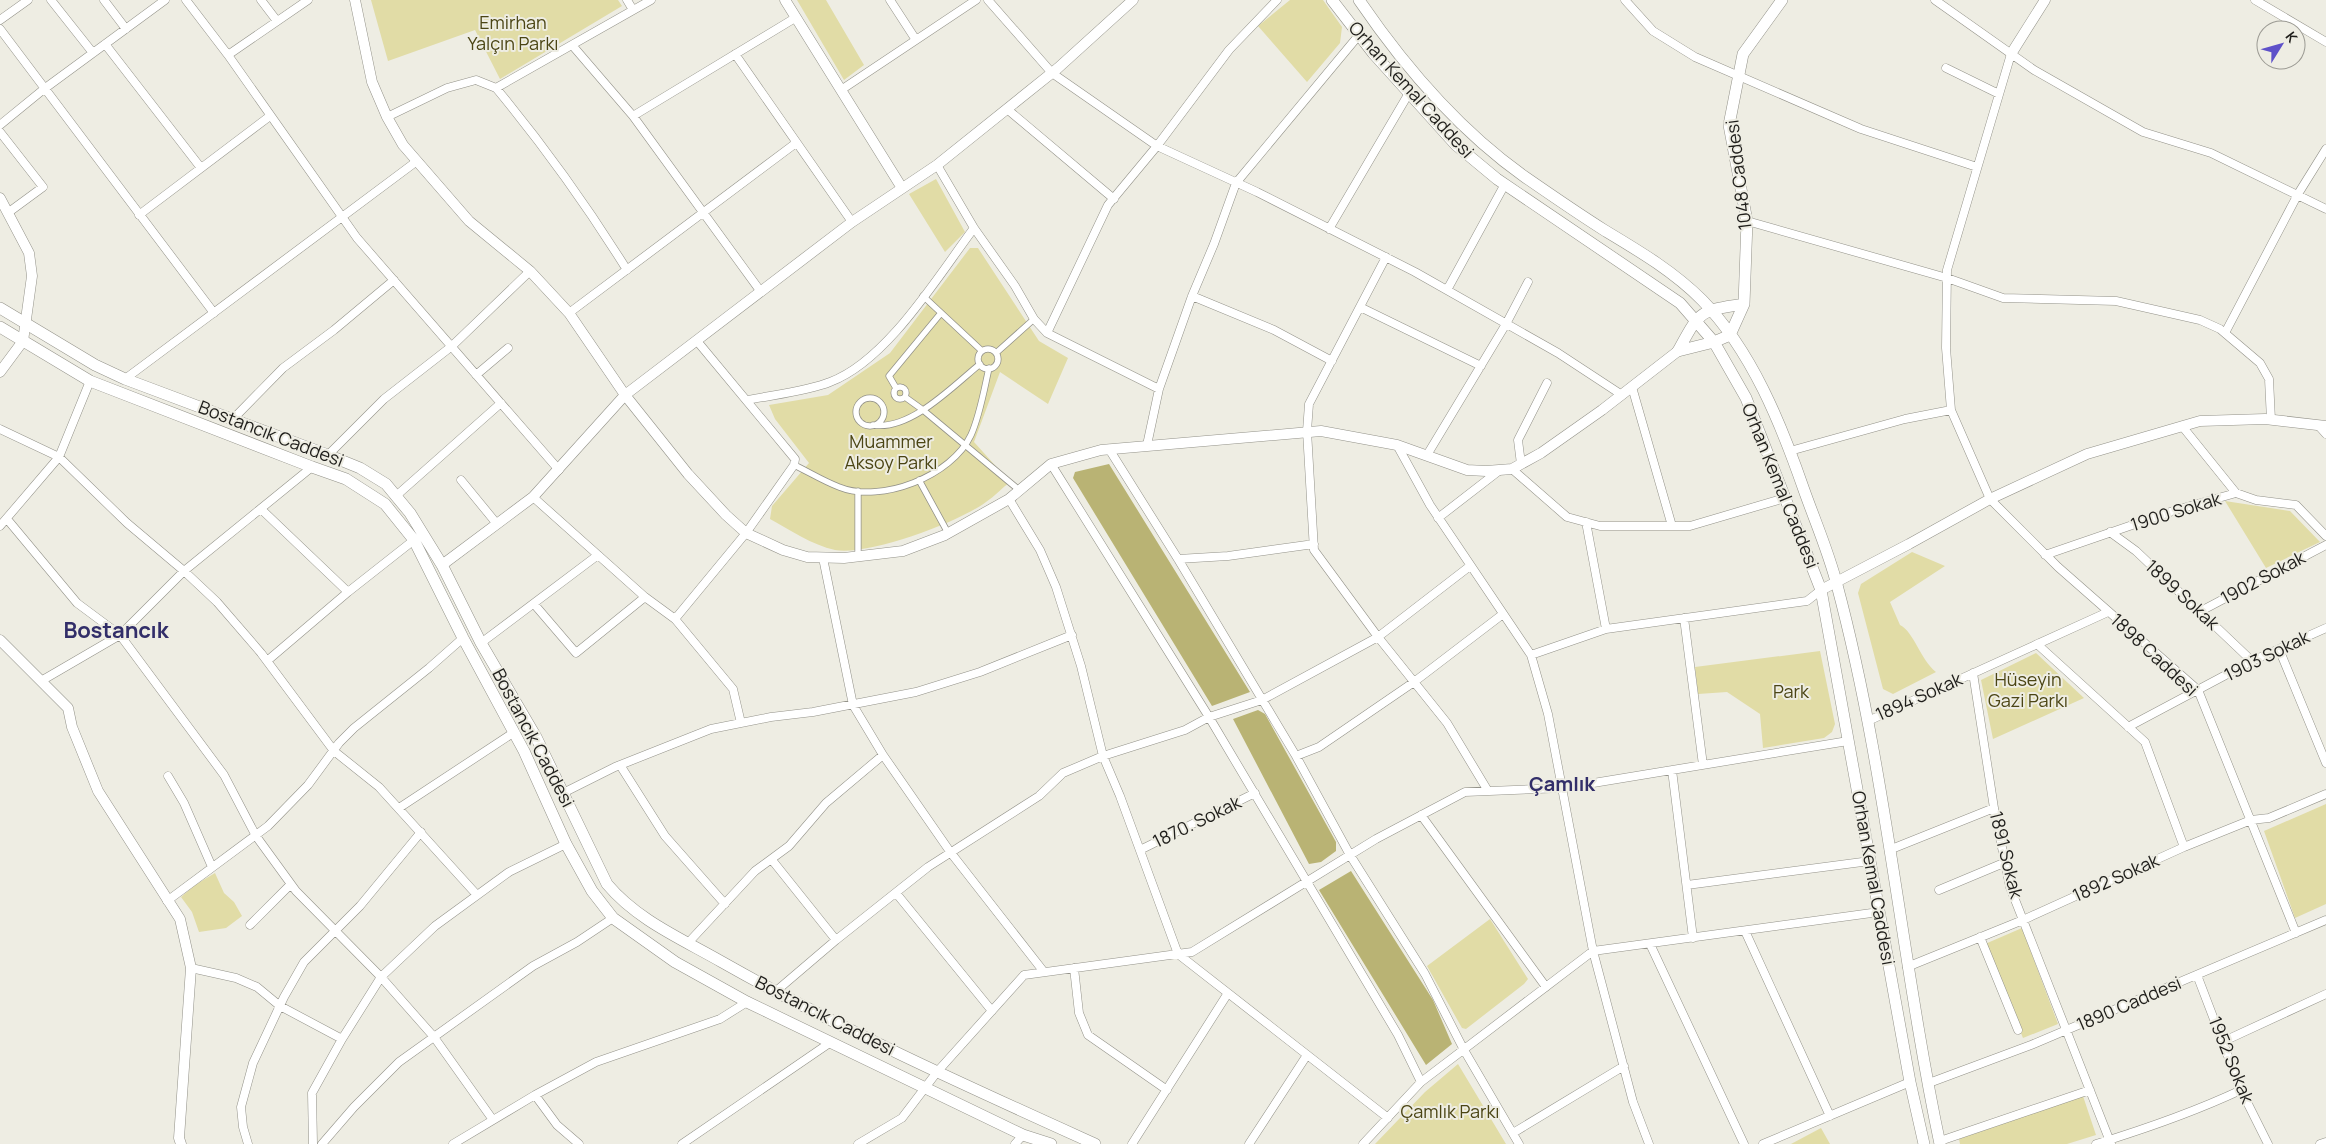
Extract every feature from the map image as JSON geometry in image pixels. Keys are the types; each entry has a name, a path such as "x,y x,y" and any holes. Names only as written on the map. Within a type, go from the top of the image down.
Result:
{"main road":[{"name":"Orhan Kemal Caddesi","path":"1332,0 1359,36 1456,145 1505,184 1680,303 1702,314 1722,338 1821,590 1910,1082 1924,1144"},
{"name":"Orhan Kemal Caddesi","path":"1359,0 1414,71 1493,152 1600,227 1668,269 1722,338 1748,362 1783,431 1837,582 1868,721 1917,1031 1940,1142"},
{"name":"1048 Caddesi","path":"1722,338 1744,304 1747,220 1729,125 1737,77 1743,54 1782,0"},
{"path":"1678,351 1702,314 1744,304"},
{"name":"Bostancık Caddesi","path":"0,308 95,365 125,379 328,455 360,468 386,484 410,513 442,565 481,642 536,737 607,884 620,900 643,917 775,992 937,1072 1095,1144"},
{"name":"Bostancık Caddesi","path":"0,327 90,381 346,479 385,504 414,540 463,638 524,751 566,844 592,891 613,918 675,962 747,1002 925,1089 1023,1134 1051,1144"},
{"path":"1678,351 1722,338"},
{"path":"1910,1082 1929,1083"}],"street":[{"path":"0,20 28,0"},
{"path":"52,0 93,53"},
{"path":"104,0 126,29"},
{"path":"0,125 44,89 165,0"},
{"path":"186,0 228,55 357,238 559,470"},
{"path":"261,0 277,21"},
{"path":"228,55 308,0"},
{"path":"355,0 372,82 387,117 403,145 468,221 530,271 569,313 625,395 688,474 746,533 784,550 807,557 822,558 903,551 948,533 1009,499 1051,464 1109,449 1321,430 1397,445 1467,470 1486,471 1512,467"},
{"path":"627,0 633,10"},
{"path":"496,88 650,0"},
{"path":"785,0 902,188"},
{"path":"890,0 916,40"},
{"path":"841,90 976,0"},
{"path":"988,0 1052,73 1157,146 1205,167 1329,228 1447,290 1558,353 1622,395"},
{"path":"442,565 533,497 625,395 852,222 937,165 1052,73 1133,0"},
{"path":"1047,333 1108,205 1157,146 1229,50 1277,0"},
{"path":"1625,0 1653,32 1695,57 1737,77 1861,129 1978,167"},
{"path":"1935,0 2034,70 2143,132 2211,153 2326,209"},
{"path":"1990,498 1951,410 1946,348 1947,270 2011,54 2045,0"},
{"path":"2255,0 2326,42"},
{"path":"633,116 795,18"},
{"path":"0,28 214,313"},
{"path":"1147,445 1159,389 1192,296 1214,244 1236,183 1359,36"},
{"path":"105,44 201,168"},
{"path":"572,45 633,116 701,213 760,292"},
{"path":"735,54 852,222"},
{"path":"1946,68 1999,94"},
{"path":"387,117 447,88 476,80 496,88 541,142 592,214 627,270"},
{"path":"1329,228 1409,93"},
{"path":"1007,109 1114,199"},
{"path":"139,215 270,116"},
{"path":"0,132 43,187 9,212"},
{"path":"569,313 796,143"},
{"path":"2225,333 2298,194 2326,150"},
{"path":"125,379 417,162"},
{"path":"937,165 974,228 1015,286 1034,319 1047,333 1159,389"},
{"path":"1447,290 1505,184"},
{"path":"0,198 30,253 32,276 23,341 0,372"},
{"path":"1747,220 1947,278 2003,298 2116,301 2200,320 2225,333 2260,362 2269,379 2271,420"},
{"path":"748,400 830,382 868,360 889,339 924,296 974,228"},
{"path":"1386,258 1309,404 1307,432 1314,550 1378,637 1447,723 1488,791"},
{"path":"328,455 384,399 452,346 530,271"},
{"path":"233,419 283,368 334,330 394,280"},
{"path":"1427,455 1506,324 1528,282"},
{"path":"924,296 982,351"},
{"path":"1192,296 1274,330 1332,361"},
{"path":"1360,307 1480,366"},
{"path":"905,397 900,400 896,398 894,394 896,388 889,376 942,313"},
{"path":"996,353 1034,319"},
{"path":"675,619 746,533 794,465 795,459 748,400 697,341"},
{"path":"476,375 508,348"},
{"path":"989,368 980,364 978,358 982,351 988,349 996,353"},
{"path":"1438,518 1512,467 1541,453 1622,395 1678,351"},
{"path":"794,465 840,488 858,490 895,488 919,480 944,468 972,434 989,368 997,363 996,353"},
{"path":"873,425 883,416 883,407 877,400 865,399 856,409 858,418 864,424 885,427 905,421 923,410 980,364"},
{"path":"0,526 59,458 90,381"},
{"path":"1512,467 1518,440 1547,383"},
{"path":"1632,386 1672,526"},
{"path":"896,388 902,387 906,389 905,397"},
{"path":"905,397 1019,490"},
{"path":"396,496 501,403"},
{"path":"1790,451 1905,419 1951,410"},
{"path":"1531,655 1606,629 1807,601 1821,590 1990,498 2087,454 2182,426 2200,421 2271,420 2322,425 2326,434"},
{"path":"2182,426 2236,493"},
{"path":"0,429 59,458 127,523 184,571 217,602 267,661 334,751 379,787 477,895"},
{"path":"1397,445 1438,518 1531,655 1548,714 1593,951 1633,1102 1649,1144"},
{"path":"1109,449 1178,559 1296,756 1350,855 1425,974 1464,1050 1519,1144"},
{"path":"1051,464 1209,717 1398,1035 1421,1082"},
{"path":"41,681 120,634 184,571 312,467"},
{"path":"1512,467 1567,517 1600,526 1690,526 1785,498"},
{"path":"462,480 497,524"},
{"path":"919,480 948,533"},
{"path":"858,490 858,556"},
{"name":"1900 Sokak","path":"2046,555 2176,510 2236,493 2256,500 2296,505 2326,536"},
{"path":"533,497 645,597 675,619 733,689 740,723"},
{"name":"1898 Caddesi","path":"1990,498 2046,555 2198,690 2296,933"},
{"path":"1009,499 1040,550 1056,587 1072,635 1103,756 1178,954 1388,1118"},
{"path":"261,510 348,592"},
{"path":"7,519 77,604 120,634 224,775 256,836 291,884 381,977 434,1037 493,1120"},
{"path":"1586,522 1606,629"},
{"name":"1899 Sokak","path":"2110,532 2136,551 2252,661"},
{"path":"267,661 348,592 414,540"},
{"path":"1178,559 1228,556 1314,544"},
{"name":"1902 Sokak","path":"2200,612 2326,545"},
{"path":"481,642 598,555"},
{"path":"822,558 854,705 883,755 951,853 1044,972"},
{"path":"775,992 836,940 896,893 951,853 1039,796 1063,773 1103,756 1185,730 1209,717 1262,700 1378,637 1470,566"},
{"path":"534,604 576,653 645,597"},
{"name":"1894 Sokak","path":"1868,721 2108,612"},
{"path":"1296,756 1319,747 1414,682 1502,614"},
{"path":"1684,618 1703,765"},
{"name":"1903 Sokak","path":"2128,727 2252,661 2326,628"},
{"path":"563,793 620,764 710,729 854,705 950,683 1072,635"},
{"path":"167,901 256,836 308,785 339,743 365,718 429,668 463,638"},
{"path":"0,640 68,708 72,727 98,791 180,920 192,968 180,1144"},
{"path":"2037,644 2145,742 2184,847"},
{"path":"2279,649 2326,763"},
{"name":"1891 Sokak","path":"1973,673 1994,808 2010,887 2111,1142"},
{"path":"399,808 513,733"},
{"path":"864,1143 902,1118 937,1072 1024,975 1192,952 1350,855 1465,792 1563,788 1848,741"},
{"path":"688,943 755,871 789,846 826,802 883,755"},
{"path":"620,764 665,836 725,904"},
{"path":"1672,770 1693,938"},
{"path":"168,776 184,803 212,868"},
{"name":"1870. Sokak","path":"1140,850 1255,794"},
{"name":"1892 Sokak","path":"1907,967 2023,920 2184,847 2251,820 2269,818 2326,794"},
{"path":"1888,850 1994,808"},
{"path":"1421,815 1546,987"},
{"path":"248,1144 243,1127 241,1107 253,1063 280,1006 304,962 360,906 421,832"},
{"path":"313,1144 312,1093 342,1039 381,977 435,926 477,895 509,872 566,844"},
{"path":"772,860 836,940"},
{"path":"1687,885 1870,861"},
{"path":"1939,890 2006,862"},
{"path":"250,925 291,884"},
{"path":"896,893 992,1011"},
{"path":"1363,1144 1421,1082 1593,951 1879,912"},
{"path":"322,1144 354,1107 399,1062 533,966 577,942 613,918"},
{"name":"1890 Caddesi","path":"1929,1083 2066,1030 2326,920"},
{"path":"1745,931 1830,1116"},
{"path":"1980,937 2018,1030"},
{"path":"1650,944 1744,1144"},
{"path":"192,968 236,978 257,987 280,1006 342,1039"},
{"path":"1074,968 1078,1013 1088,1035 1167,1090"},
{"name":"1952 Sokak","path":"2197,975 2241,1090 2268,1144"},
{"path":"1132,1144 1228,993"},
{"path":"2222,1042 2326,994"},
{"path":"453,1144 535,1095 596,1062 720,1019 747,1002"},
{"path":"682,1144 831,1042"},
{"path":"1249,1144 1307,1055"},
{"path":"1513,1133 1624,1066"},
{"path":"1763,1144 1910,1082"},
{"path":"1940,1142 2090,1090"},
{"path":"2096,1144 2111,1142 2211,1104 2241,1090"},
{"path":"535,1095 556,1125 579,1144"},
{"path":"1015,1144 1023,1134"},
{"path":"2320,1144 2326,1142"}],"green space":[{"name":"Emirhan Yalçın Parkı","path":"371,0 618,0 622,6 500,79 475,30 388,61"},
{"path":"797,0 826,0 864,65 844,80"},
{"path":"1290,0 1323,0 1342,27 1340,43 1307,82 1258,26"},
{"path":"936,179 965,232 945,252 909,194"},
{"name":"Muammer Aksoy Parkı","path":"970,248 978,248 1039,341 1068,358 1048,404 1000,372 974,442 1010,482 986,502 956,519 913,536 869,548 835,550 826,548 801,537 770,519 772,506 809,463 775,419 769,405 828,395 890,353"},
{"path":"2225,501 2290,511 2320,542 2266,568"},
{"path":"1912,552 1945,566 1890,602 1900,625 1909,633 1930,667 1936,672 1893,694 1883,689 1858,593 1861,584"},
{"name":"Park","path":"1820,651 1835,724 1832,732 1824,738 1763,748 1760,714 1727,692 1698,694 1695,667"},
{"name":"Hüseyin Gazi Parkı","path":"2036,653 2084,698 1993,739 1981,680"},
{"path":"2326,804 2326,904 2295,918 2264,831"},
{"path":"215,873 224,893 234,902 242,916 226,928 199,932 192,912 181,897 195,885"},
{"path":"1490,919 1528,979 1466,1029 1462,1028 1427,966"},
{"path":"2022,928 2058,1024 2023,1038 1985,944"},
{"name":"Çamlık Parkı","path":"1458,1064 1506,1144 1375,1144 1425,1092"},
{"path":"2083,1096 2096,1135 2067,1144 1960,1144 1959,1139"},
{"path":"1821,1128 1830,1144 1791,1144"}],"shaded area":[{"path":"1109,464 1250,692 1212,706 1073,478 1075,472"},
{"path":"1258,710 1265,714 1336,842 1336,851 1321,862 1309,864 1233,719"},
{"path":"1351,871 1433,1000 1452,1044 1426,1065 1319,890"}],"district":[{"name":"Bostancık","path":"116,630"},
{"name":"Çamlık","path":"1562,784"}]}
